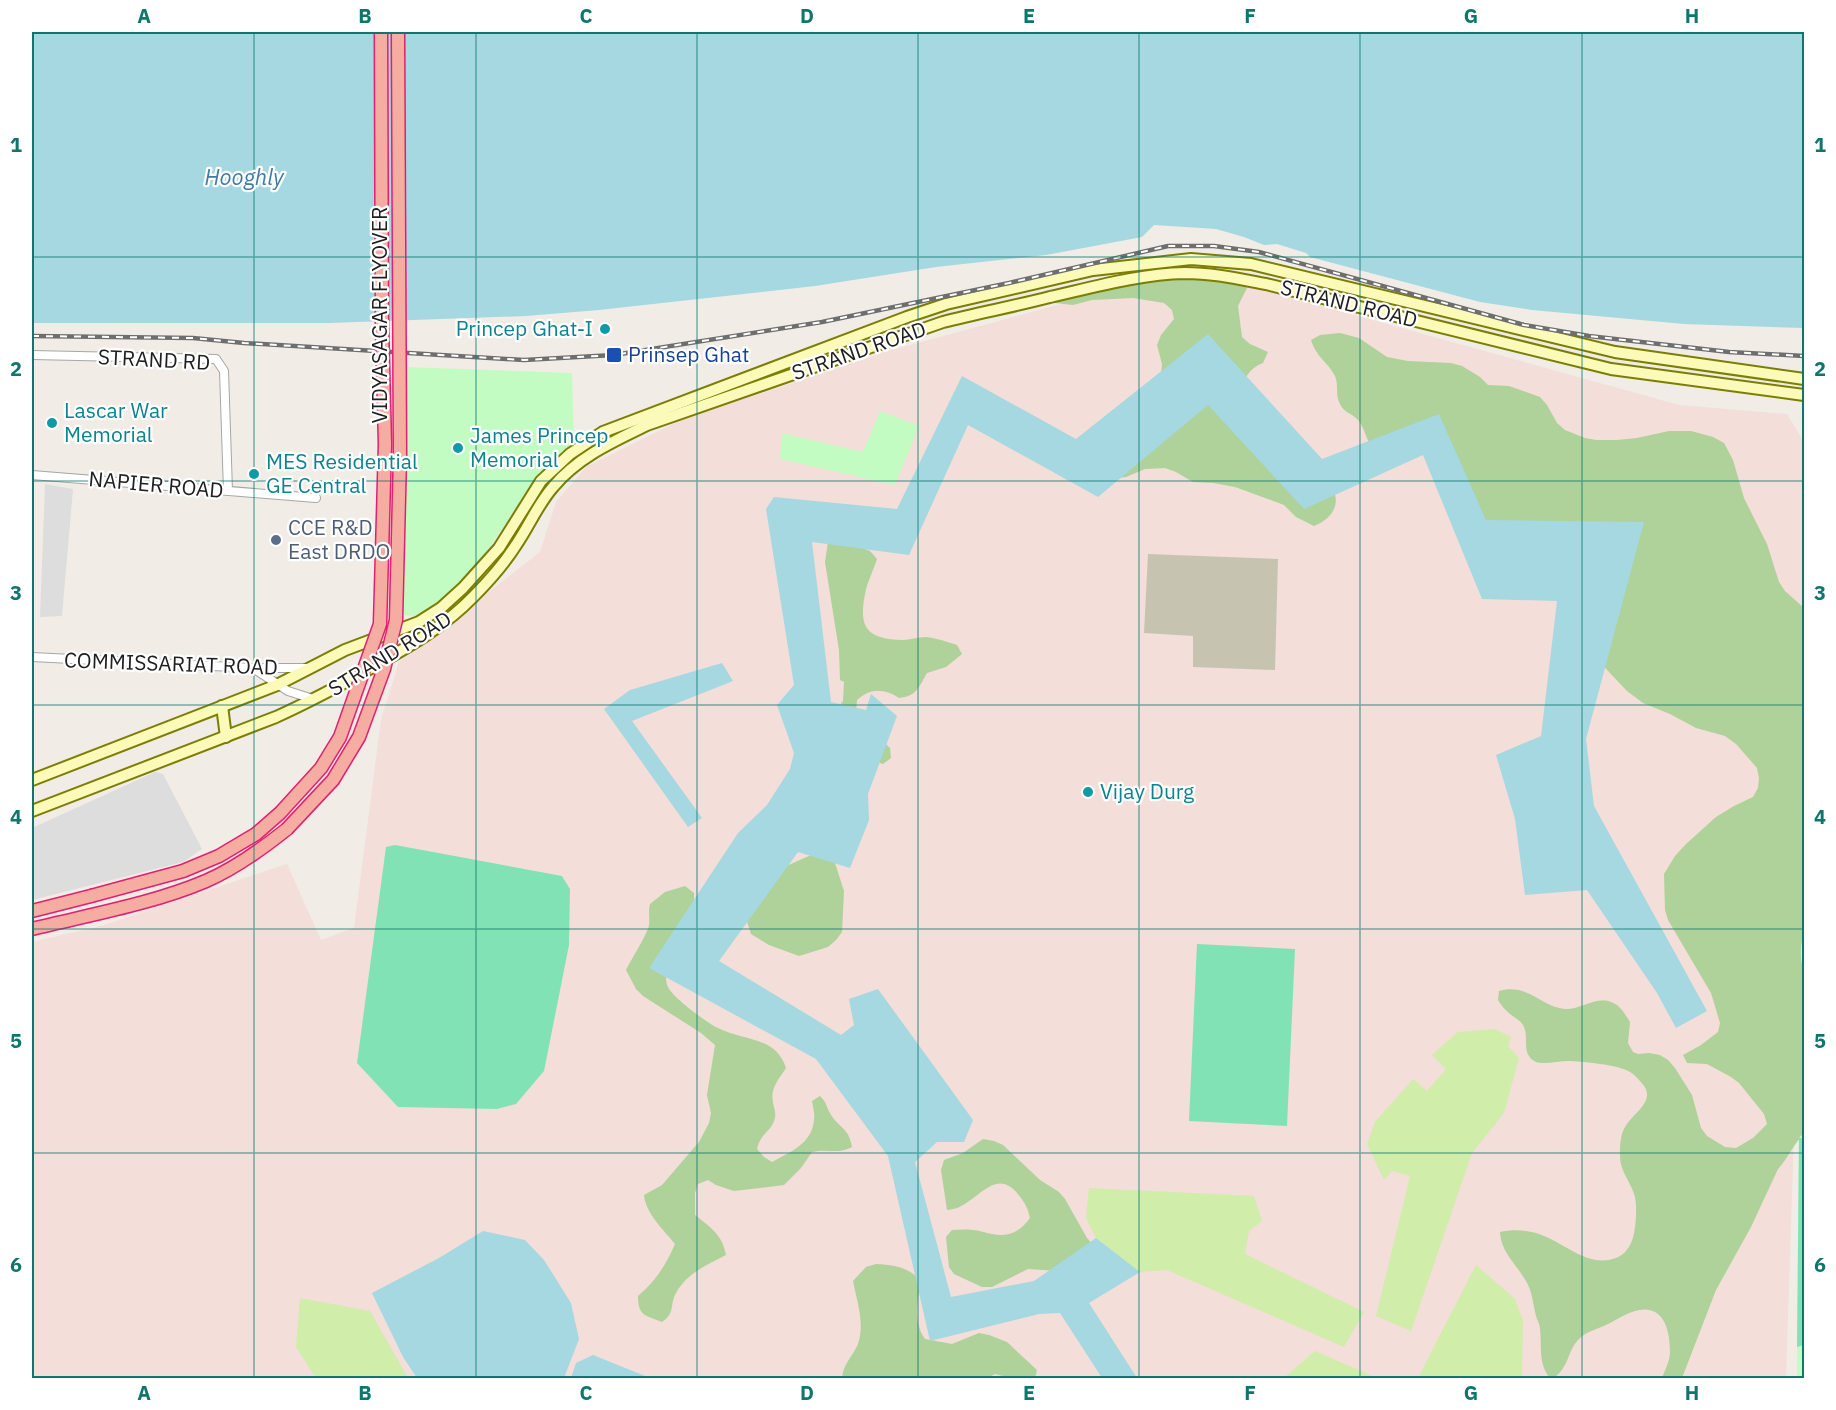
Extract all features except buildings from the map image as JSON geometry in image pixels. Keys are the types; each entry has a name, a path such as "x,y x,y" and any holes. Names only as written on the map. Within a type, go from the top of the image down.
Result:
{"highway":[{"name":"VIDYASAGAR FLYOVER","path":"32,910 183,871 219,856 256,834 280,813 321,768 340,737 380,624 385,444 382,326 381,32"},
{"name":"VIDYASAGAR FLYOVER","path":"32,930 165,895 206,880 243,861 287,829 325,789 359,737 384,669 396,620 400,456 398,32"}],"main road":[{"name":"STRAND ROAD","path":"32,780 277,685 345,650 419,622 441,608 463,588 499,548 541,481 570,454 603,432 907,316 946,304 1092,270 1191,259 1251,264 1615,352 1804,379"},
{"path":"1092,270 1098,286"},
{"name":"STRAND ROAD","path":"33,807 226,737 315,700 402,651 454,615 477,594 516,546 551,488 576,464 602,447 646,425 943,322 1146,277 1183,273 1219,275 1266,284 1611,369 1804,394"},
{"path":"1611,369 1615,352"},
{"path":"222,706 226,737"}],"street":[{"name":"STRAND RD","path":"32,355 216,359 224,371 228,491"},
{"name":"NAPIER ROAD","path":"32,475 316,498"},
{"name":"COMMISSARIAT ROAD","path":"32,657 253,668 311,668"},
{"path":"253,668 277,685 315,700"}],"shaded area":[{"name":"Vijay Durg","path":"1167,275 1257,283 1326,307 1679,405 1787,414 1804,442 1804,1125 1794,1134 1786,1378 32,1378 32,942 101,926 287,864 321,940 354,928 381,720 399,662 540,552 556,502 586,467 679,421 885,352"},
{"path":"45,484 73,489 62,616 40,617"},
{"path":"1148,554 1278,559 1275,670 1193,667 1193,636 1144,633"},
{"path":"155,772 163,774 202,849 183,862 32,900 32,828"}],"green space":[{"path":"1155,274 1238,281 1247,288 1238,306 1242,337 1250,344 1268,352 1263,363 1251,370 1243,383 1320,468 1333,487 1336,500 1334,510 1323,521 1314,526 1296,517 1284,505 1235,487 1193,482 1165,468 1145,469 1126,477 1106,479 1161,375 1162,364 1157,345 1161,335 1174,319 1172,310 1164,303 1133,298 1092,300 1073,305 1055,303 1051,294 1060,289"},
{"path":"1340,333 1359,338 1387,357 1408,361 1451,363 1462,366 1488,385 1509,386 1540,397 1557,423 1565,430 1585,438 1617,440 1669,431 1691,431 1713,437 1724,443 1733,460 1744,498 1767,544 1779,582 1785,591 1804,608 1804,926 1801,954 1804,971 1804,1134 1778,1169 1751,1227 1716,1290 1682,1378 1662,1378 1670,1355 1668,1333 1660,1316 1649,1310 1638,1310 1627,1314 1584,1335 1574,1345 1566,1363 1554,1378 1550,1378 1546,1373 1542,1361 1540,1327 1531,1293 1524,1277 1504,1249 1500,1232 1522,1231 1539,1234 1578,1254 1597,1260 1616,1258 1625,1252 1634,1233 1636,1204 1620,1161 1621,1139 1624,1129 1642,1106 1647,1095 1645,1088 1634,1075 1618,1067 1574,1061 1536,1062 1527,1052 1524,1027 1500,1004 1499,991 1518,990 1565,1009 1600,1001 1614,1003 1630,1022 1628,1043 1633,1052 1660,1055 1675,1068 1692,1095 1701,1128 1707,1136 1725,1147 1736,1148 1753,1138 1767,1124 1764,1114 1739,1083 1707,1064 1687,1063 1683,1055 1718,1032 1720,1023 1711,993 1668,920 1665,910 1664,874 1675,856 1716,817 1753,797 1758,788 1757,768 1736,744 1725,736 1696,728 1643,703 1627,691 1593,655 1580,606 1530,586 1432,450 1373,449 1360,423 1342,407 1338,398 1335,376 1316,351 1311,340 1320,335"},
{"path":"404,367 572,373 574,443 540,473 466,582 437,604 414,616 402,615 406,455"},
{"path":"880,411 919,426 895,485 780,459 782,433 863,452"},
{"path":"838,538 870,551 877,559 867,586 863,606 863,616 868,630 891,639 906,640 926,637 938,639 957,645 962,654 946,667 927,673 917,690 910,695 899,698 888,692 872,691 857,700 856,711 861,720 890,748 891,758 883,764 835,748 837,709 843,701 844,682 840,680 839,650 825,562 828,542"},
{"path":"395,845 562,876 570,889 569,945 544,1071 516,1104 497,1109 398,1107 357,1063 386,847"},
{"path":"820,851 835,863 844,891 842,932 836,940 828,947 799,956 769,945 751,934 745,915 782,868"},
{"path":"685,886 694,893 694,903 667,969 668,987 683,1003 713,1025 758,1041 775,1050 786,1068 773,1092 774,1121 757,1149 772,1162 793,1151 805,1141 812,1128 814,1115 812,1101 820,1096 833,1118 846,1131 852,1147 841,1151 812,1152 801,1168 784,1185 734,1191 708,1180 698,1184 695,1193 695,1215 719,1237 726,1255 698,1270 686,1280 676,1293 671,1312 662,1322 641,1311 638,1296 660,1273 675,1244 648,1209 644,1195 662,1185 699,1142 709,1123 711,1113 707,1095 715,1045 701,1033 643,996 636,989 626,970 648,929 650,904 665,892"},
{"path":"1197,944 1295,949 1287,1126 1189,1121"},
{"path":"1495,1029 1511,1037 1508,1046 1519,1058 1504,1113 1472,1153 1411,1331 1376,1316 1410,1176 1392,1171 1384,1180 1367,1144 1375,1122 1413,1079 1427,1091 1446,1069 1432,1055 1458,1032"},
{"path":"1804,1133 1804,1378 1797,1378 1799,1138"},
{"path":"1799,1138 1804,1138 1804,1345 1797,1347"},
{"path":"983,1139 1003,1145 1040,1180 1059,1192 1087,1238 1100,1253 1058,1271 1028,1269 992,1287 982,1287 954,1274 949,1267 946,1237 952,1230 975,1230 1003,1235 1023,1227 1030,1218 1024,1202 1010,1186 1002,1184 989,1187 959,1207 947,1210 941,1170 944,1160 963,1153"},
{"path":"1089,1188 1254,1196 1262,1221 1249,1231 1245,1254 1364,1312 1344,1347 1167,1270 1140,1272 1096,1238 1086,1218"},
{"path":"876,1264 901,1268 912,1273 921,1282 917,1319 925,1339 952,1344 979,1333 989,1335 1007,1342 1037,1370 1035,1378 1011,1378 995,1374 987,1378 842,1378 844,1368 858,1344 861,1329 860,1312 853,1281 866,1267"},
{"path":"1476,1265 1515,1299 1523,1321 1522,1378 1418,1378"},
{"path":"300,1298 370,1311 408,1378 316,1378 296,1347"},
{"path":"1315,1351 1377,1378 1284,1378"}],"water":[{"name":"Hooghly","path":"32,32 1804,32 1804,328 1684,324 1532,310 1480,302 1310,257 1306,253 1277,244 1264,245 1216,229 1154,225 1142,237 1046,255 936,267 815,286 599,310 526,316 330,323 32,323"},
{"path":"1208,334 1322,459 1439,414 1486,520 1644,522 1586,739 1594,806 1707,1011 1676,1028 1657,993 1587,890 1525,895 1515,819 1496,755 1541,736 1557,601 1482,599 1423,455 1304,509 1208,405 1098,497 968,425 909,555 812,542 831,702 866,710 871,694 897,716 868,794 869,820 850,868 798,852 719,961 841,1035 854,1025 849,999 878,989 973,1120 964,1142 937,1142 915,1162 951,1297 1034,1281 1096,1238 1140,1272 1089,1303 1137,1378 1102,1378 1060,1313 1039,1314 930,1341 888,1156 816,1059 649,968 738,833 767,805 790,769 794,753 777,705 794,685 766,509 774,497 897,509 962,376 1076,439"},
{"path":"722,663 733,681 632,721 702,818 688,827 604,709 630,690"},
{"path":"483,1231 525,1240 544,1260 571,1303 579,1339 564,1378 417,1378 403,1357 372,1293 439,1258"},
{"path":"593,1355 650,1378 571,1378 576,1363"}],"railway":[{"path":"32,336 193,338 524,360 614,355 822,322 1009,283 1168,246 1214,246 1259,252 1524,325 1589,336 1729,352 1804,356"}],"place":[{"name":"Princep Ghat-I","path":"605,329"},
{"name":"Prinsep Ghat","path":"614,355"},
{"name":"Lascar War Memorial","path":"52,423"},
{"name":"James Princep Memorial","path":"458,448"},
{"name":"MES Residential GE Central","path":"254,474"},
{"name":"CCE R&D East DRDO","path":"276,540"},
{"name":"Vijay Durg","path":"1088,792"}]}
